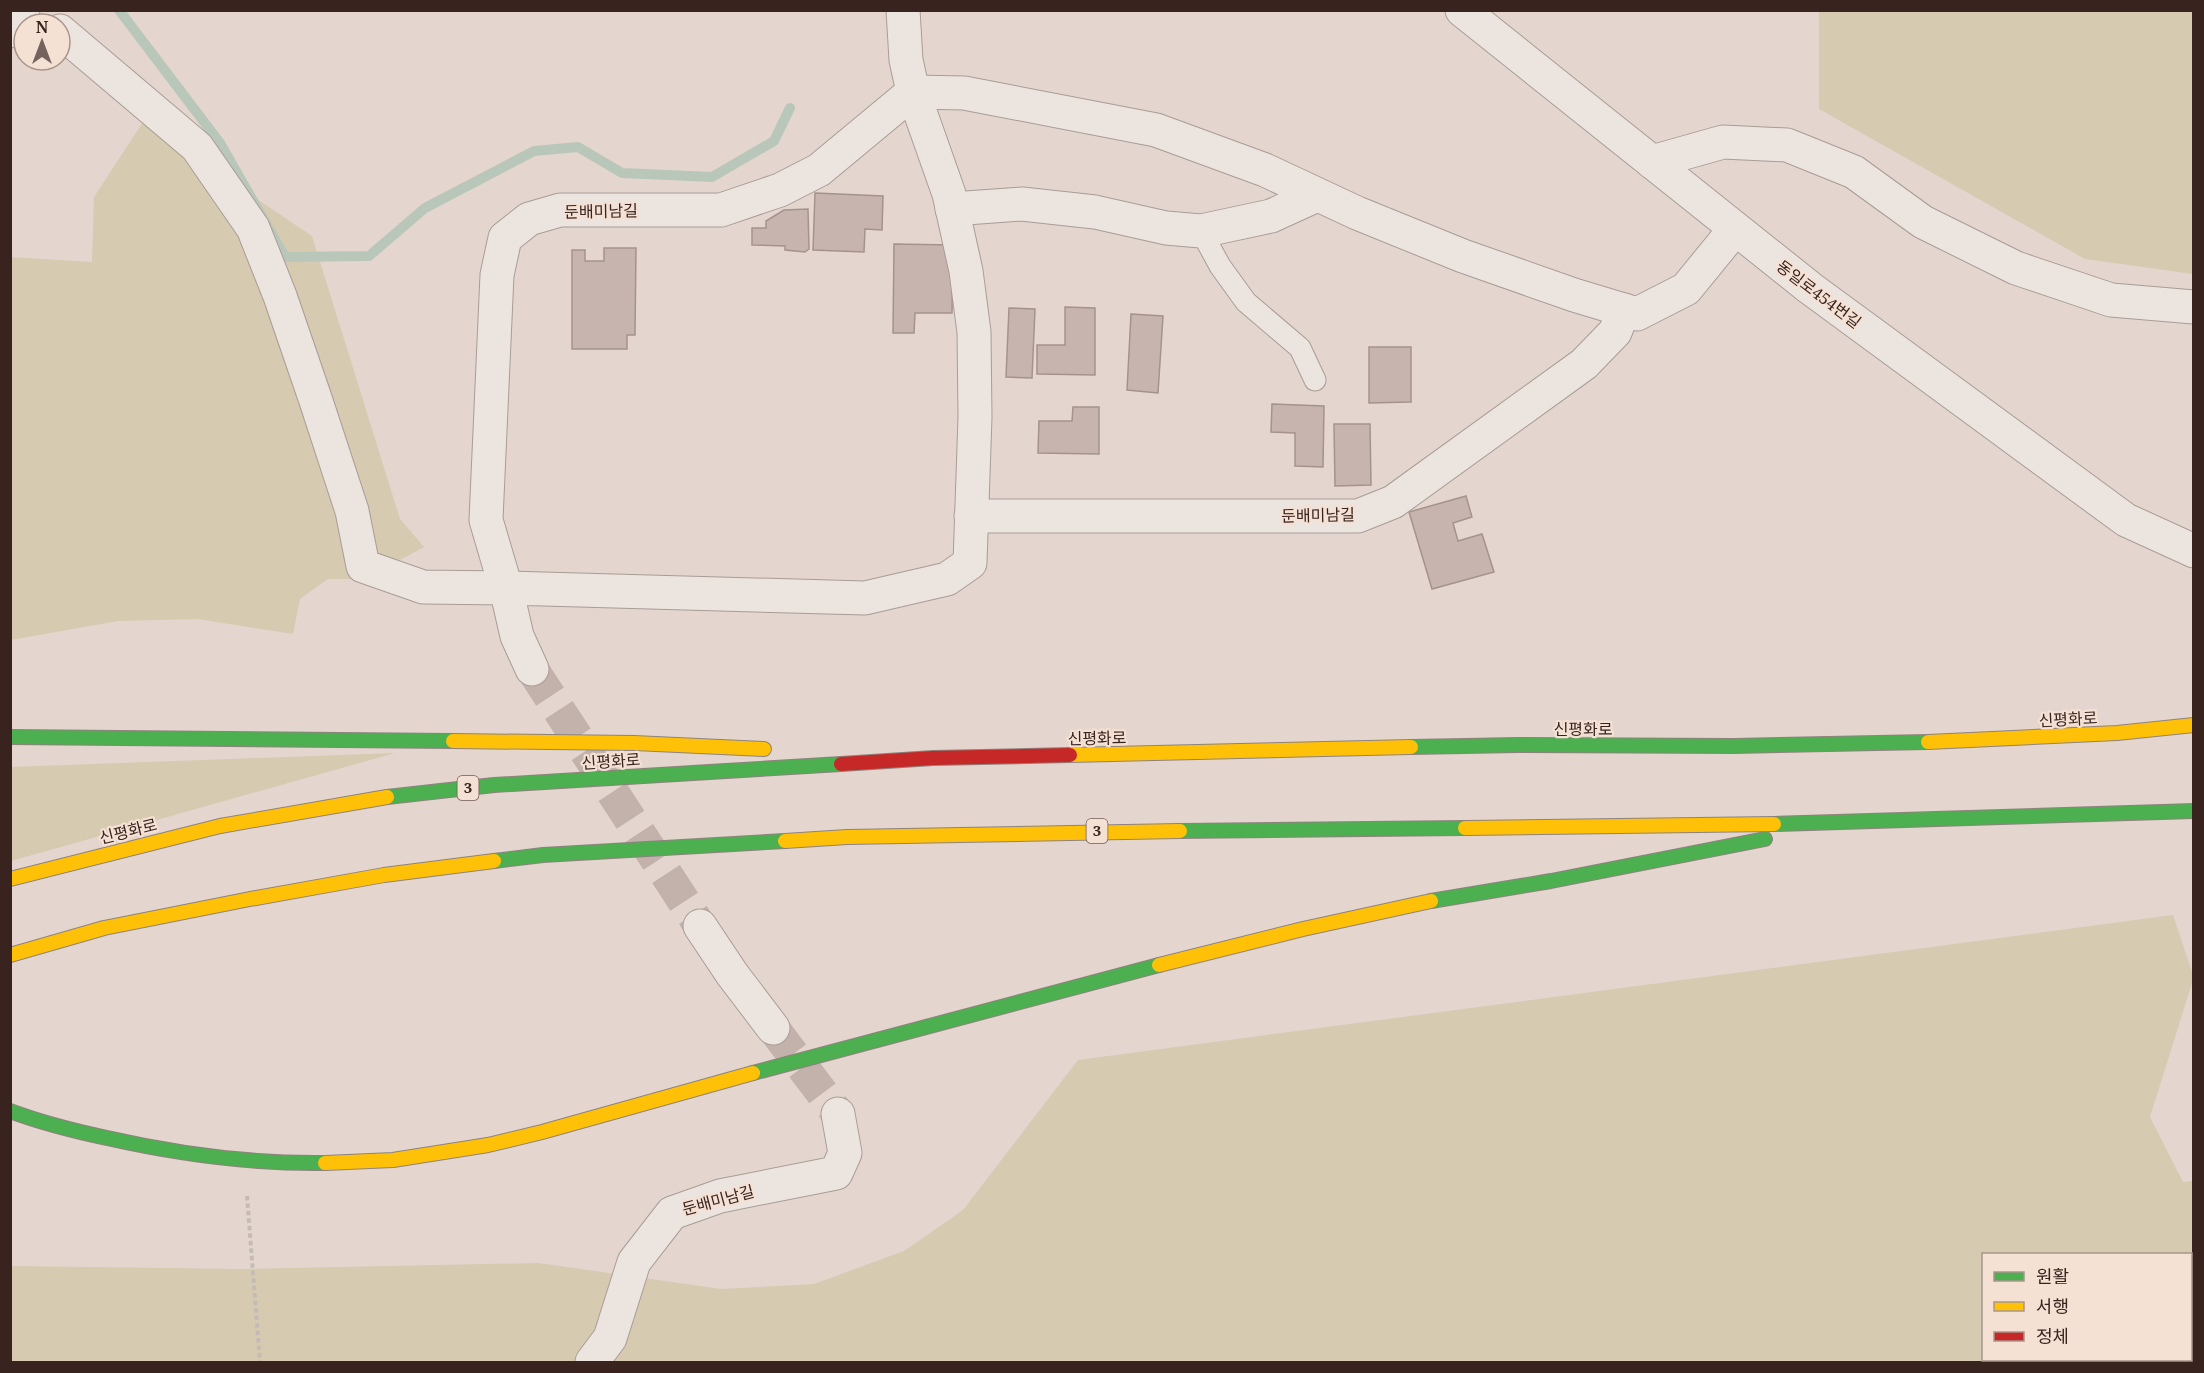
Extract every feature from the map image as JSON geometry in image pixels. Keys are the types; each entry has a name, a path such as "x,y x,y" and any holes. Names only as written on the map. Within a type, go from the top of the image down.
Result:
{"highway":[{"name":"신평화로","path":"10,879 66,863 220,826 362,800 494,785 933,758 1518,745 1734,746 1940,742 2117,733 2193,725"},
{"path":"10,737 634,743 777,750"},
{"path":"813,752 933,758"},
{"name":"3","path":"10,955 104,928 250,899 384,875 543,855 847,837 1068,832 1738,825 2193,811"},
{"path":"10,1112 75,1131 130,1143 244,1161 309,1163 376,1161 433,1155 488,1145 597,1117 1079,985 1303,928 1437,900 1551,881 1858,820"}],"street":[{"path":"10,32 23,10"},
{"path":"72,41 196,147 253,228 280,296 352,511 363,566 423,587 866,598 946,579 970,563 975,417 974,332 966,271 949,194 913,92 906,60 903,10"},
{"name":"동일로454번길","path":"1462,10 1810,288 2126,520 2193,550"},
{"path":"913,92 964,93 1156,130 1265,170 1357,213 1463,256 1574,295 1637,314 1686,289 1736,229"},
{"name":"둔배미남길","path":"532,669 517,636 486,520 497,275 505,238 529,219 560,210 721,210 780,190 819,170 913,92"},
{"path":"1652,162 1723,142 1787,145 1854,172 1923,222 2016,268 2111,300 2193,307"},
{"path":"952,209 1022,204 1095,212 1166,228 1201,231 1271,216 1317,195"},
{"name":"둔배미남길","path":"971,516 1358,516 1393,502 1584,364 1615,332 1624,310"},
{"path":"700,926 732,975 773,1028"},
{"name":"둔배미남길","path":"592,1362 610,1338 634,1262 672,1213 720,1196 836,1173 845,1153 838,1114"}],"lane":[{"path":"1201,231 1220,266 1246,302 1300,348 1315,380"}],"path":[{"path":"244,1161 260,1362"}],"shaded area":[{"path":"1819,11 2193,11 2193,274 2085,259 1819,109"},
{"path":"143,122 312,236 400,519 424,547 365,579 328,579 300,599 293,634 197,619 118,621 11,640 10,257 92,262 94,197"},
{"path":"395,753 11,861 11,767"},
{"path":"2173,915 2193,975 2150,1117 2183,1182 2193,1181 2193,1362 11,1362 11,1266 243,1269 539,1263 721,1289 814,1284 904,1251 963,1210 1078,1060"}],"building":[{"path":"815,193 883,196 882,230 865,229 864,252 813,250"},
{"path":"808,209 809,249 805,252 785,250 785,246 752,245 752,228 766,228 766,221 784,210"},
{"path":"894,244 953,245 952,313 915,313 914,333 893,333"},
{"path":"604,248 636,248 635,335 627,335 627,349 572,349 572,250 585,250 585,261 604,261"},
{"path":"1065,307 1095,308 1095,375 1037,374 1037,345 1065,345"},
{"path":"1009,308 1035,309 1032,378 1006,377"},
{"path":"1131,314 1163,316 1158,393 1127,390"},
{"path":"1369,347 1411,347 1411,402 1369,403"},
{"path":"1272,404 1324,406 1323,467 1295,466 1295,433 1271,432"},
{"path":"1073,407 1099,407 1099,454 1038,453 1039,421 1072,421"},
{"path":"1334,424 1370,424 1371,485 1335,486"},
{"path":"1466,496 1472,517 1453,523 1458,541 1482,534 1494,572 1432,589 1409,512"}],"waterway":[{"path":"119,10 220,143 285,257 369,256 425,208 534,151 578,147 622,173 712,177 774,141 790,108"}],"tunnel":[{"path":"532,669 700,926"},
{"path":"773,1028 838,1114"}],"traffic: fast":[{"path":"10,737 453,741"},
{"path":"1411,747 1734,746 1928,742"},
{"path":"387,797 494,785 841,764"},
{"path":"1774,824 2194,811"},
{"path":"1180,831 1465,828"},
{"path":"1431,901 1551,881 1765,839"},
{"path":"494,861 543,855 785,841"},
{"path":"753,1073 1159,965"},
{"path":"10,1111 70,1130 161,1149 242,1160 325,1163"}],"traffic: slow":[{"path":"1928,742 2117,733 2194,725"},
{"path":"453,741 634,743 764,749"},
{"path":"1070,755 1411,747"},
{"path":"10,879 220,826 387,797"},
{"path":"1465,828 1774,824"},
{"path":"785,841 847,837 1180,831"},
{"path":"10,955 104,928 250,899 384,875 494,861"},
{"path":"1159,965 1303,929 1431,901"},
{"path":"325,1163 393,1160 488,1145 753,1073"}],"traffic: jam":[{"path":"841,764 933,758 1070,755"}]}
